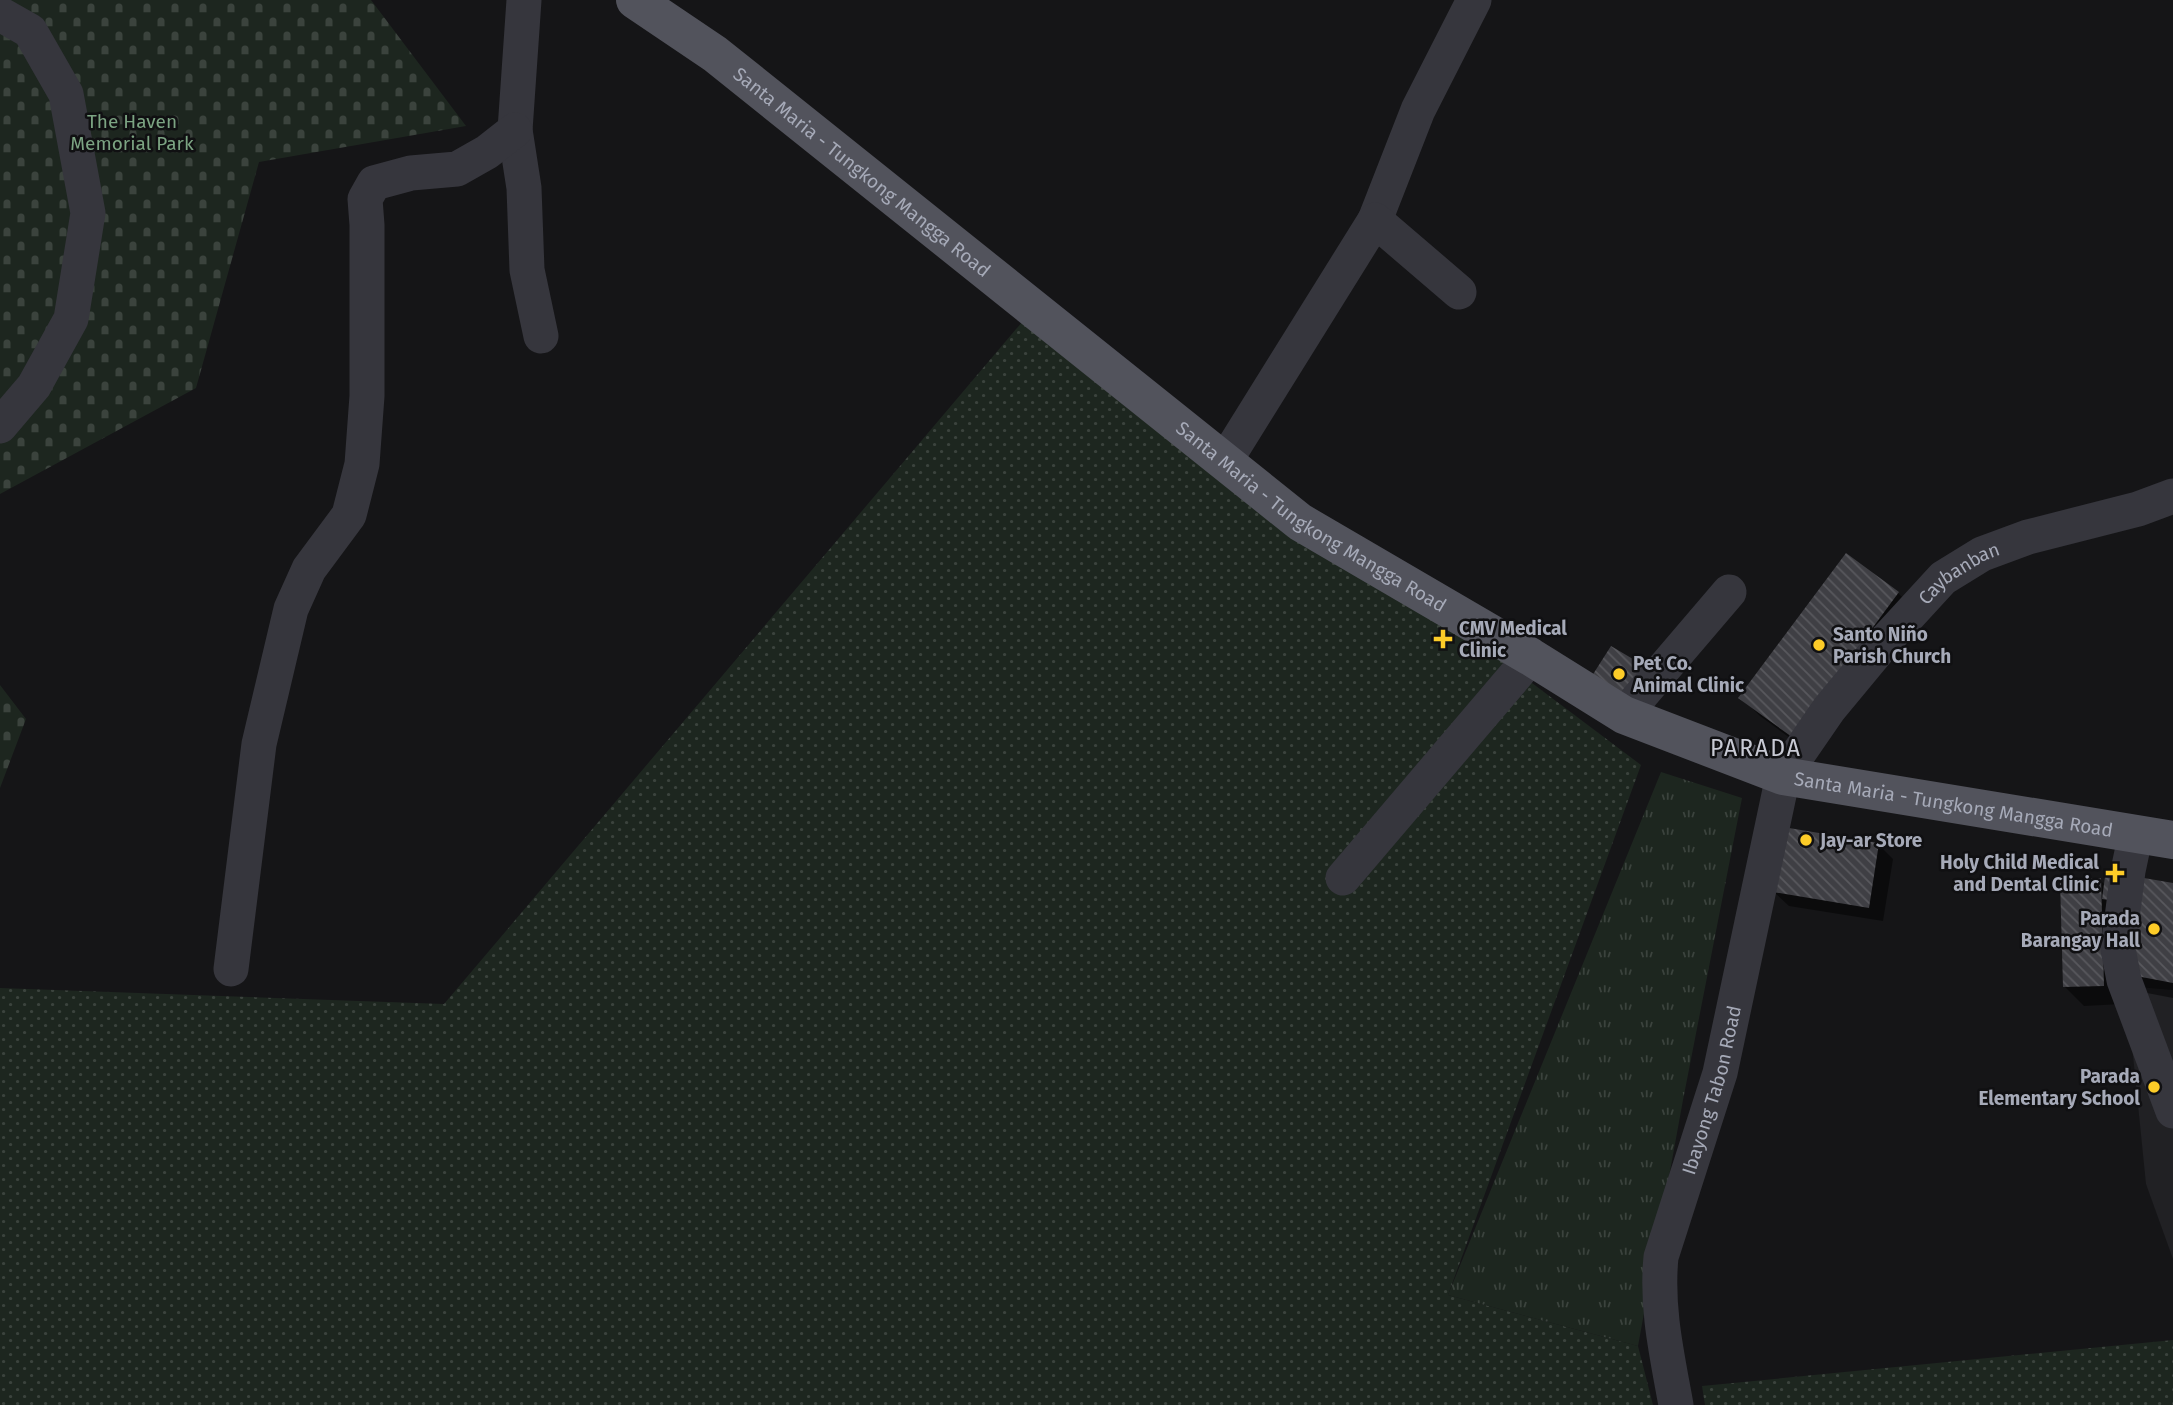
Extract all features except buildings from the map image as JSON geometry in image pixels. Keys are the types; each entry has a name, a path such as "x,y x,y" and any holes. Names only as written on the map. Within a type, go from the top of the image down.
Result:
{"main road":[{"name":"Santa Maria - Tungkong Mangga Road","path":"635,0 715,54 1300,522 1531,657 1624,715 1783,776 2155,837"}],"street":[{"path":"524,0 515,130 524,188 527,270 541,336"},
{"path":"1225,461 1375,220 1418,110 1474,0"},
{"path":"0,14 30,31 66,94 88,213 71,319 34,386 0,426"},
{"path":"231,969 259,744 291,609 309,569 349,515 362,464 367,396 365,198 374,183 411,173 457,169 487,152 515,130"},
{"path":"1375,220 1459,292"},
{"name":"Caybanban","path":"1783,776 1829,709 1887,639 1943,578 1982,554 2028,537 2138,509 2173,496"},
{"path":"1624,715 1729,592"},
{"path":"1343,878 1531,657"},
{"name":"Ibayong Tabon Road","path":"1676,1405 1663,1343 1658,1288 1661,1257 1720,1073 1783,776"},
{"path":"2155,837 2129,871 2118,949 2124,980 2173,1111"}],"shaded area":[{"name":"Parada Elementary School","path":"2126,986 2173,990 2173,1259 2146,1184"}],"green space":[{"name":"The Haven Memorial Park","path":"0,0 371,0 466,126 259,162 196,388 0,494"},
{"path":"1034,308 1641,765 1448,1295 1638,1346 1653,1405 0,1405 0,988 444,1004"},
{"path":"0,685 26,719 0,788"},
{"path":"1661,772 1742,798 1638,1346 1448,1295"},
{"path":"2173,1340 2173,1405 1705,1405 1702,1386"}],"place":[{"name":"CMV Medical Clinic","path":"1443,639"},
{"name":"Santo Niño Parish Church","path":"1819,645"},
{"name":"Pet Co. Animal Clinic","path":"1619,674"},
{"name":"Jay-ar Store","path":"1806,840"},
{"name":"Holy Child Medical and Dental Clinic","path":"2115,873"},
{"name":"Parada Barangay Hall","path":"2154,929"},
{"name":"Parada Elementary School","path":"2154,1087"}],"district":[{"name":"PARADA","path":"1756,748"}]}
